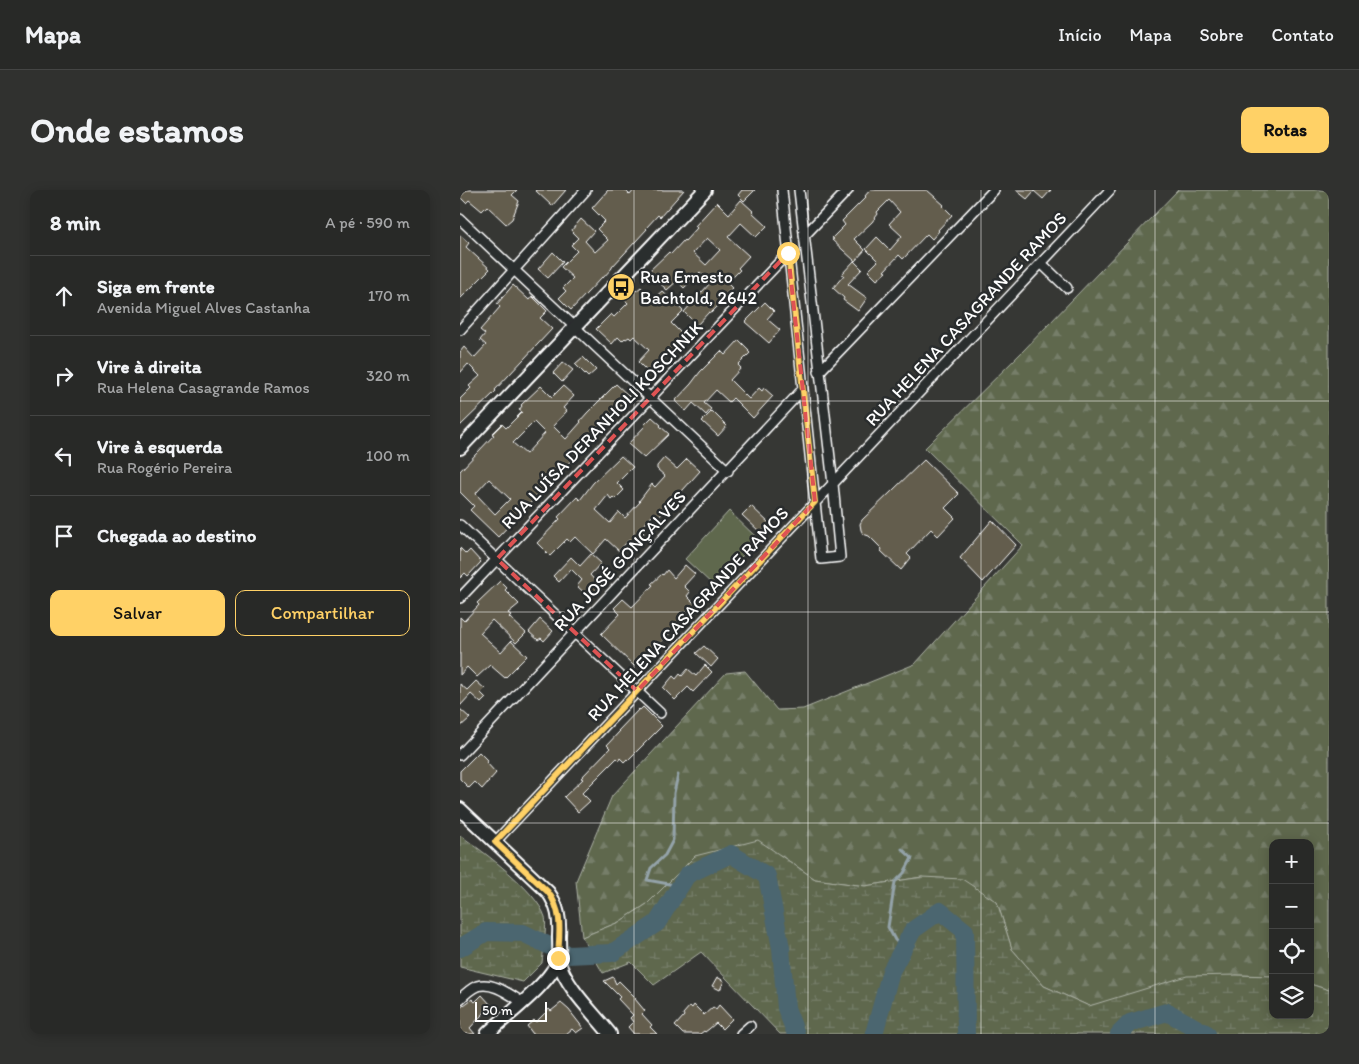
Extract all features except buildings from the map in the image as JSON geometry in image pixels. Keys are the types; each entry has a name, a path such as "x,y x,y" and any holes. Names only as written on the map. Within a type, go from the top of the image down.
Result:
{"street":[{"path":"460,330 586,190"},
{"path":"460,448 705,190"},
{"path":"782,190 821,559 840,557 800,190"},
{"path":"804,236 848,190"},
{"path":"820,372 994,190"},
{"name":"RUA HELENA CASAGRANDE RAMOS","path":"495,842 1110,190"},
{"path":"460,219 728,470"},
{"name":"RUA LUÍSA DERANHOLI KOSCHNIK","path":"460,598 788,253"},
{"path":"1041,263 1067,288"},
{"name":"RUA JOSÉ GONÇALVES","path":"460,755 803,389"},
{"path":"460,525 660,713"},
{"path":"460,809 548,892 553,899 559,913 558,959 561,969 569,984 610,1034"},
{"path":"487,1034 547,979 558,959"},
{"path":"538,988 569,984"},
{"path":"460,999 476,986 484,985 502,990 522,1002"},
{"path":"741,1034 750,1026"}],"highlighted area":[{"path":"788,253 815,502 637,691 497,559"}],"green space":[{"path":"1178,190 1329,190 1329,990 1314,985 1314,839 1269,839 1269,976 1236,975 1089,1006 1044,986 1012,949 997,902 922,877 865,886 815,879 780,855 695,856 647,904 619,922 582,937 576,881 612,796 726,673 745,671 777,710 803,709 915,664 1023,545 925,448 1023,351"},
{"path":"729,511 758,539 714,586 685,559"},
{"path":"461,836 496,862 521,884 540,907 545,917 542,963 523,982 460,967"},
{"path":"758,840 815,879 865,886 922,877 962,879 997,902 1012,949 1044,986 1089,1006 1187,976 1269,976 1269,1019 1314,1019 1314,985 1329,990 1329,1034 780,1034 701,952 654,985 631,962 603,973 582,937 619,922 647,904 695,856"}],"waterway":[{"path":"678,775 674,793 673,840 665,855 651,868 647,880 680,886"},
{"path":"902,849 912,858 904,873 895,882 888,927 895,940 903,948"},
{"path":"460,948 486,932 523,933 568,955 612,953 657,923 687,875 731,854 767,876 781,948 786,1008 796,1034"},
{"path":"874,1034 891,971 913,930 940,911 965,931 966,1034"},
{"path":"1119,1034 1130,1023 1167,1012 1207,1034"}],"place":[{"name":"Rua Ernesto Bachtold, 2642","path":"621,287"}],"route":[{"path":"558,958 559,913 557,906 548,892 495,842 815,502 788,253"}]}
